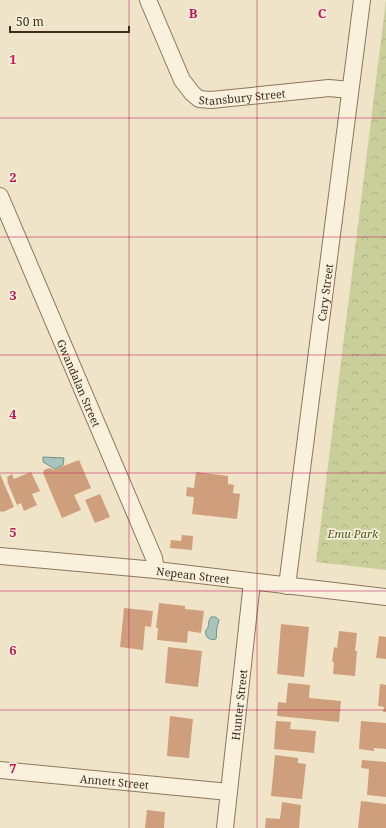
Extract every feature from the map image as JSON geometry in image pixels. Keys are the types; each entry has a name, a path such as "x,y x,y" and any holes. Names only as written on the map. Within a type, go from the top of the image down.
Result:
{"street":[{"name":"Stansbury Street","path":"148,0 182,80 192,94 199,99 211,100 329,88 350,90"},
{"name":"Cary Street","path":"287,586 362,0"},
{"name":"Gwandalan Street","path":"0,196 154,558 156,570"},
{"name":"Nepean Street","path":"0,556 156,570 386,597"},
{"name":"Hunter Street","path":"225,828 252,582"},
{"name":"Annett Street","path":"0,770 229,792"}],"green space":[{"name":"Emu Park","path":"386,0 386,570 316,562"}],"water":[{"path":"43,457 64,458 63,465 55,469 43,462"},
{"path":"211,617 216,617 219,620 216,639 208,638 206,635 206,630"}],"building":[{"path":"79,460 91,488 74,495 81,510 62,518 43,473 44,470 49,468 53,470"},
{"path":"31,472 40,491 32,494 37,505 24,511 21,503 17,505 7,481 7,477 12,474 14,479"},
{"path":"196,472 228,476 228,484 234,485 233,493 240,494 237,519 192,514 194,497 186,496 187,487 194,488"},
{"path":"0,474 14,507 3,512 0,512"},
{"path":"100,494 110,517 95,523 85,500"},
{"path":"182,535 193,536 192,550 170,548 171,540 181,541"},
{"path":"159,603 185,606 185,609 204,611 201,633 188,631 187,643 157,640 158,628 156,628"},
{"path":"124,608 153,611 151,627 145,626 143,650 120,647"},
{"path":"281,624 309,627 304,677 277,674"},
{"path":"339,631 357,633 355,676 333,674 334,662 332,662 334,647 337,648"},
{"path":"379,636 386,637 386,659 376,658"},
{"path":"168,647 202,651 198,687 165,683"},
{"path":"288,683 310,685 309,698 341,701 339,722 277,716 278,702 286,703"},
{"path":"380,684 386,685 386,712 383,712 384,707 378,706"},
{"path":"170,716 193,719 189,758 167,756"},
{"path":"276,721 291,722 290,729 316,731 314,753 274,749"},
{"path":"361,721 386,723 386,749 374,748 374,751 359,749"},
{"path":"275,755 298,758 298,763 306,764 302,799 271,796"},
{"path":"362,760 386,762 386,797 367,795 369,769 361,768"},
{"path":"361,801 386,804 386,828 358,828"},
{"path":"282,802 301,805 299,828 265,828 266,818 280,819"},
{"path":"147,810 165,812 164,828 145,828"}]}
